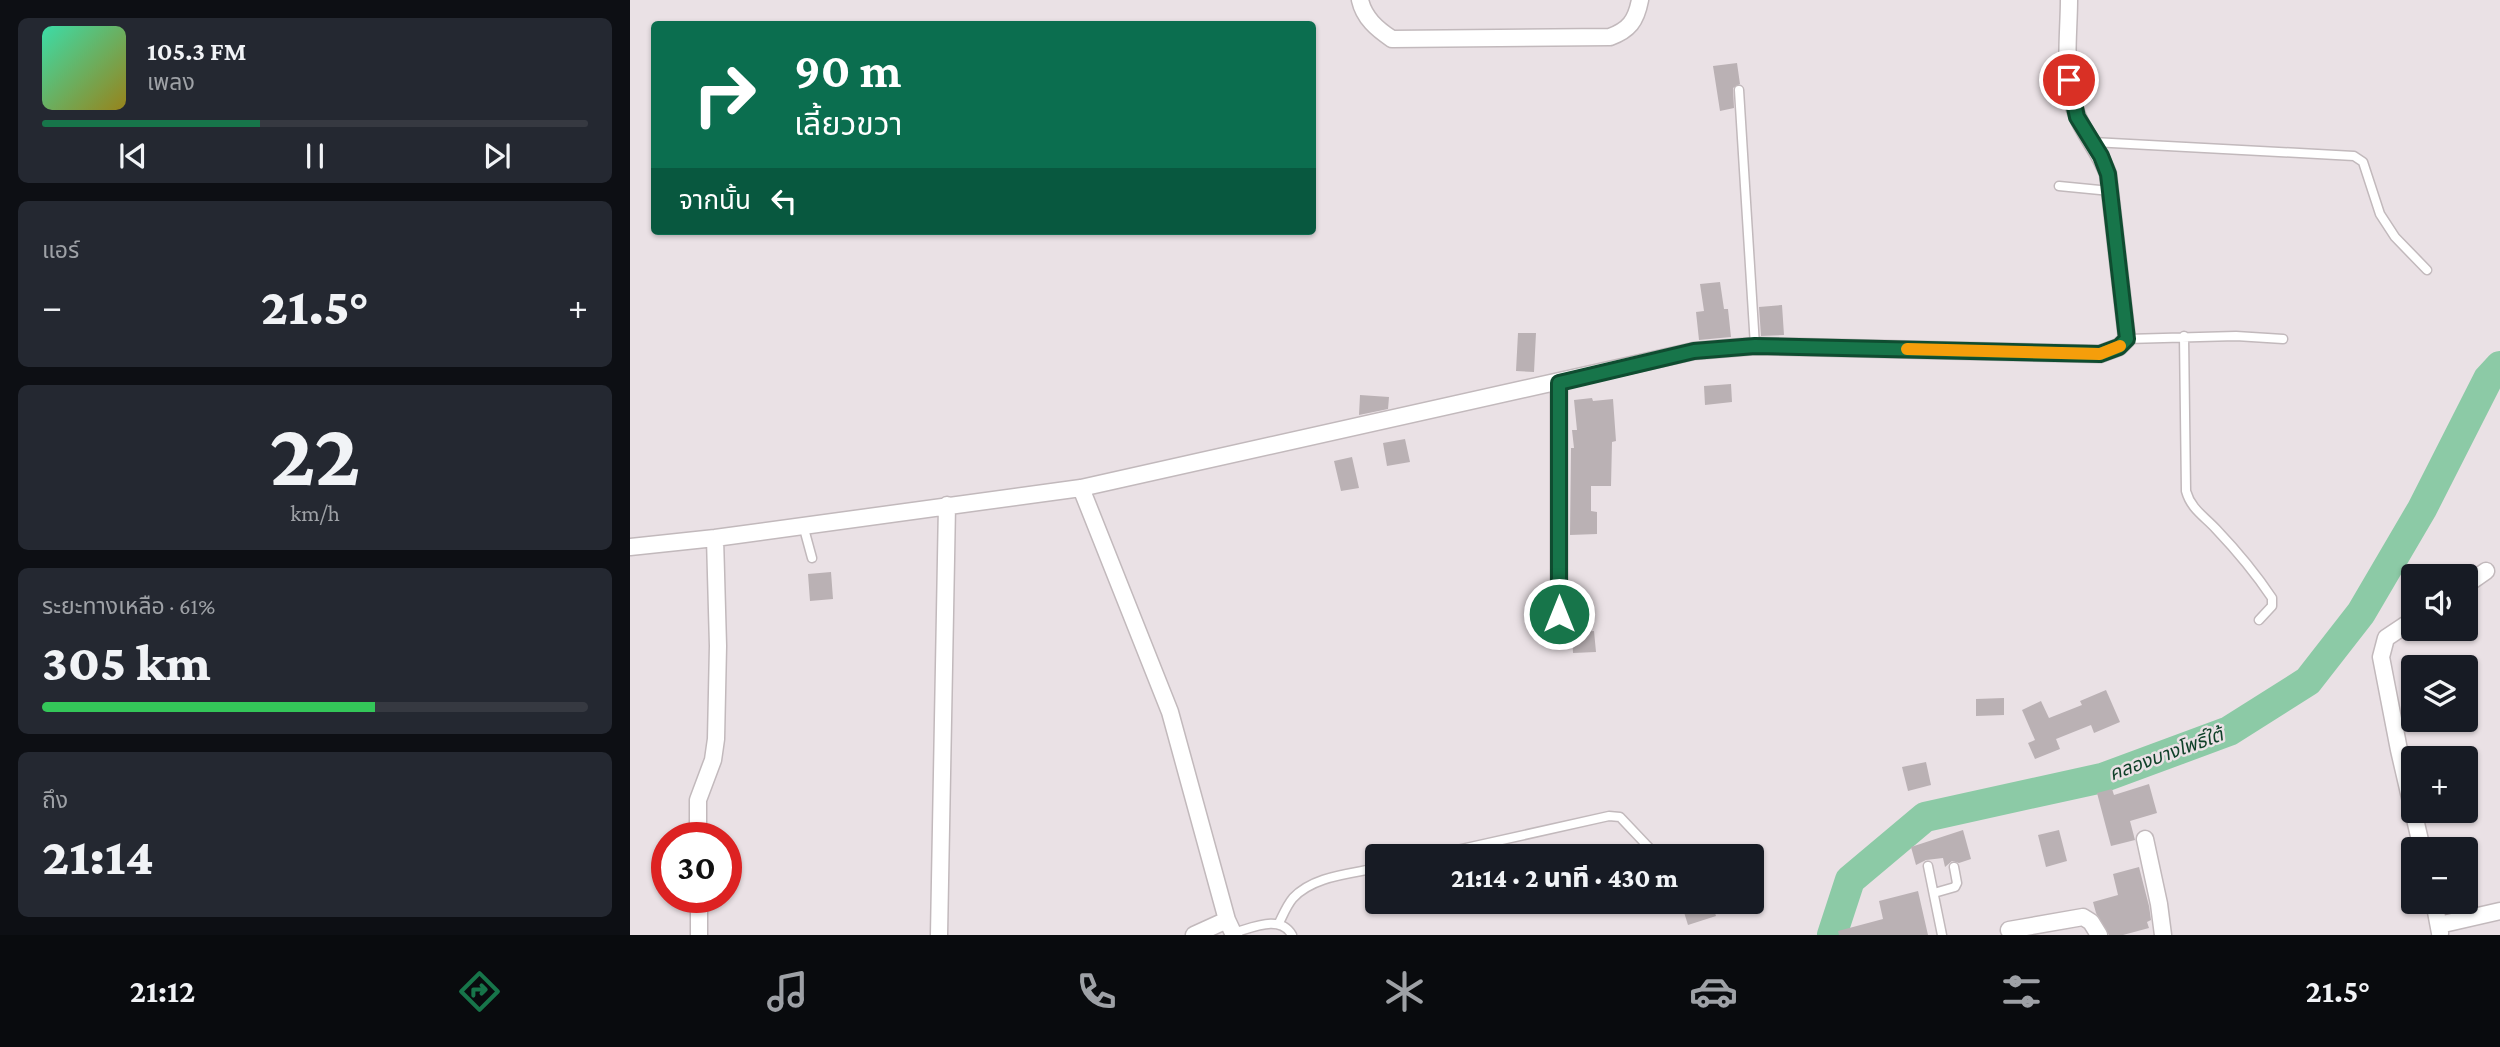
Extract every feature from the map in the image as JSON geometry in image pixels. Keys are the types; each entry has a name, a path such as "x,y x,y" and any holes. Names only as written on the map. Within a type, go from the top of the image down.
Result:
{"street":[{"path":"1360,0 1376,28 1392,39 1610,37 1625,31 1635,20 1640,0"},
{"path":"630,547 715,538 1081,488 1694,351 1755,346 2100,354 2119,347 2127,339 2110,191 2101,156 2077,117 2072,102 2069,80 2069,0"},
{"path":"1559,383 1559,614"},
{"path":"1081,488 1170,712 1231,929 1194,935"},
{"path":"939,935 947,505"},
{"path":"698,822 698,800 713,760 716,739 718,646 715,538"},
{"path":"2478,577 2486,572"},
{"path":"2401,628 2386,638 2381,657 2419,837"},
{"path":"2145,839 2163,935"},
{"path":"2440,930 2500,911"},
{"path":"699,913 699,935"},
{"path":"2009,930 2083,917 2091,922 2099,935"}],"lane":[{"path":"1739,90 1755,346"},
{"path":"2093,142 2354,156 2363,162 2385,222 2395,237 2427,270"},
{"path":"2059,186 2110,191"},
{"path":"2127,339 2236,336 2283,339"},
{"path":"2184,337 2186,491 2189,502 2197,512 2215,528 2272,598 2272,606 2259,620"},
{"path":"803,525 812,558"},
{"path":"1484,844 1609,816 1620,817 1646,844"},
{"path":"1928,866 1942,935"},
{"path":"1934,893 1955,887 1957,883 1954,867"},
{"path":"1279,923 1291,899 1304,888 1365,870"},
{"path":"1231,929 1279,923 1287,927 1292,935"}],"building":[{"path":"1737,63 1740,84 1733,88 1734,108 1720,111 1713,66"},
{"path":"1720,282 1724,309 1728,309 1731,337 1699,340 1696,312 1704,311 1700,284"},
{"path":"1782,305 1784,335 1761,336 1759,307"},
{"path":"1518,333 1536,333 1534,372 1516,371"},
{"path":"1731,384 1732,402 1705,405 1704,386"},
{"path":"1360,395 1389,397 1388,409 1359,415"},
{"path":"1592,398 1593,401 1613,399 1616,441 1612,442 1611,486 1591,486 1591,511 1597,512 1597,534 1570,535 1571,448 1574,448 1572,430 1577,430 1574,400"},
{"path":"1405,439 1410,462 1387,466 1383,443"},
{"path":"1352,457 1359,488 1341,491 1334,461"},
{"path":"831,572 833,599 810,601 808,574"},
{"path":"1594,631 1596,652 1573,653 1572,632"},
{"path":"2106,690 2120,722 2094,733 2091,725 2056,739 2060,749 2035,759 2028,743 2035,740 2022,710 2041,701 2049,718 2082,705 2080,701"},
{"path":"2004,698 2004,715 1976,716 1976,699"},
{"path":"1926,762 1931,785 1908,791 1902,767"},
{"path":"2149,784 2157,813 2130,821 2135,840 2111,846 2097,793 2112,789 2114,795"},
{"path":"1963,830 1971,859 1959,863 1952,861 1945,867 1943,858 1926,860 1916,865 1911,847"},
{"path":"2059,830 2067,861 2046,867 2038,835"},
{"path":"2139,867 2149,906 2149,928 2123,935 2109,935 2093,902 2118,895 2113,874"},
{"path":"1918,891 1928,935 1839,935 1838,931 1883,919 1879,901"},
{"path":"1685,914 1715,914 1716,916 1688,925"}],"waterway":[{"name":"คลองบางโพธิ์ใต้","path":"1832,935 1850,880 1925,817 2102,778 2229,731 2308,681 2361,613 2422,509 2488,379 2500,366"}],"slow traffic":[{"path":"1907,349 2100,354 2120,346"}],"route":[{"path":"1559,614 1559,383 1694,351 1755,346 2100,354 2119,347 2127,339 2108,174 2101,156 2077,117 2069,80"}]}
